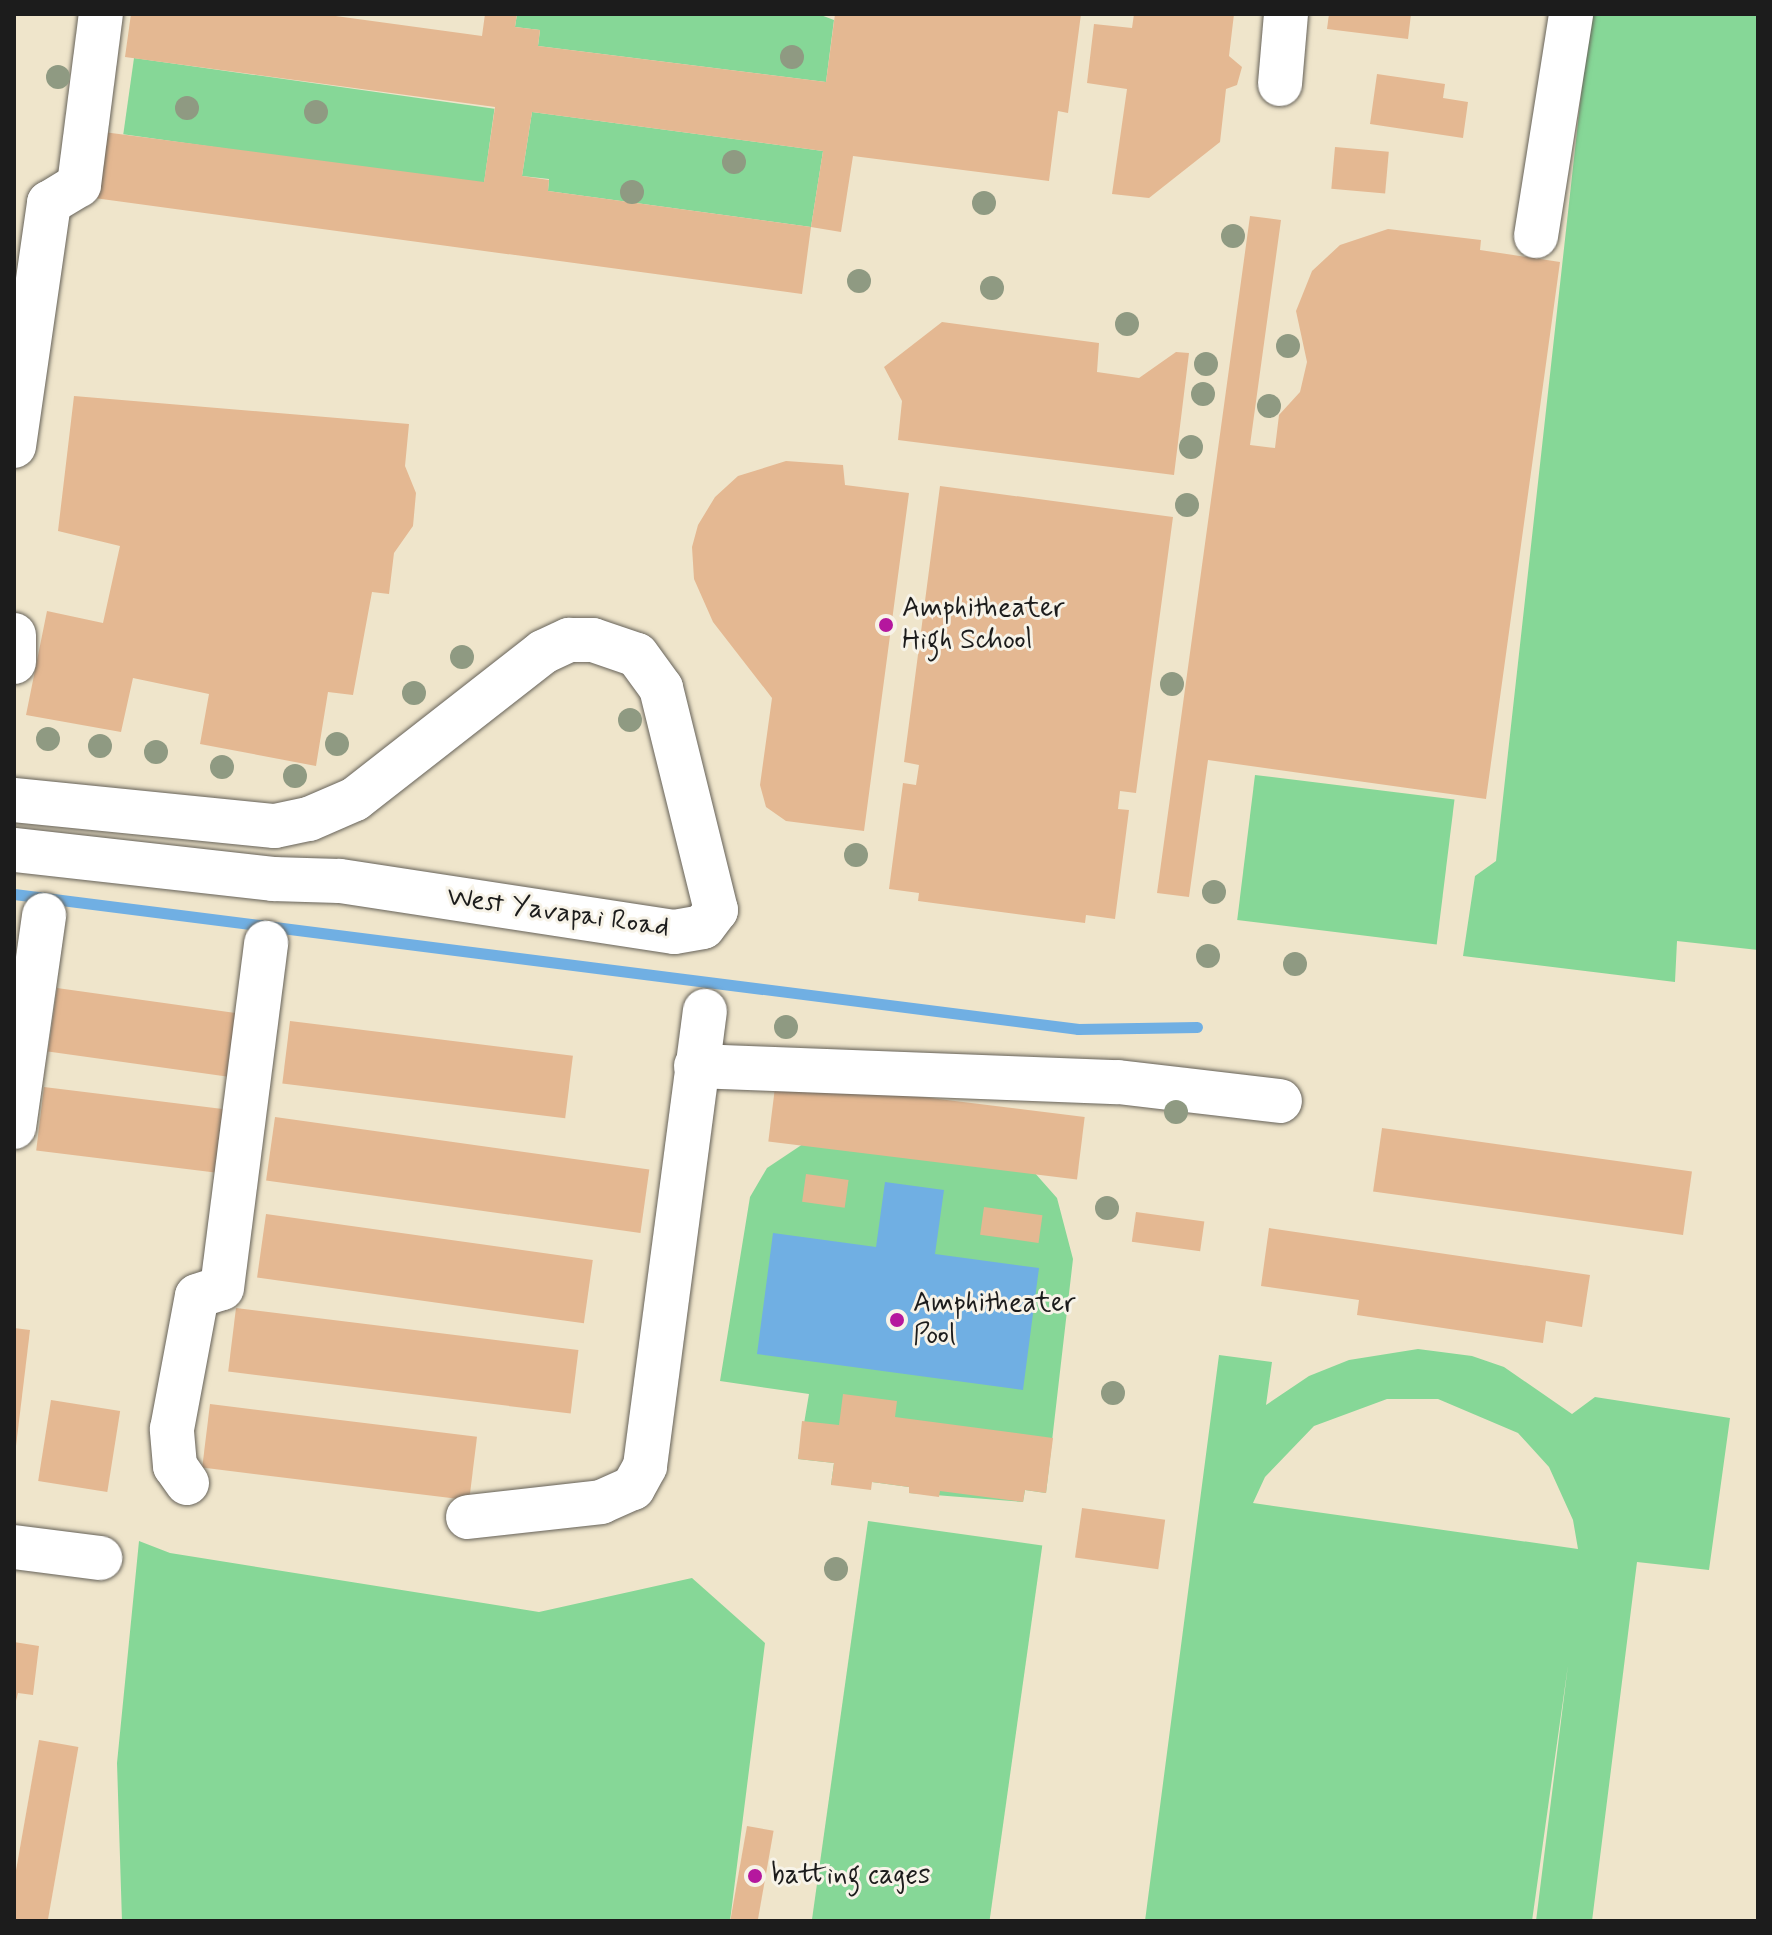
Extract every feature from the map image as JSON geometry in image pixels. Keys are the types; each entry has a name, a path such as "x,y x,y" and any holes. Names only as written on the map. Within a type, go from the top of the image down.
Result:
{"street":[{"path":"14,446 49,203 79,185 101,14"},
{"path":"1280,84 1286,14"},
{"path":"1536,236 1571,14"},
{"path":"14,635 14,662"},
{"name":"West Yavapai Road","path":"14,800 275,826 309,819 355,799 543,652 569,640 593,640 637,655 661,688 716,910 703,927 674,932 343,881 273,879 14,850"},
{"path":"14,1127 44,915"},
{"path":"187,1483 175,1466 172,1429 197,1296 222,1288 266,943"},
{"path":"468,1517 601,1502 633,1488 645,1466 705,1011"},
{"path":"696,1066 1118,1082 1280,1101"},
{"path":"14,1547 100,1558"}],"green space":[{"path":"517,14 818,14 834,20 826,82 538,46 540,30 515,27"},
{"path":"1590,14 1758,14 1758,950 1677,941 1675,982 1463,956 1475,876 1496,861"},
{"path":"134,58 494,109 484,185 123,134"},
{"path":"532,112 823,151 811,227 548,191 549,179 522,176"},
{"path":"1255,775 1455,799 1437,944 1237,920"},
{"name":"Amphitheater Pool","path":"812,1138 1026,1163 1057,1198 1073,1259 1046,1493 1025,1490 1023,1502 909,1493 909,1487 872,1482 831,1485 834,1463 798,1459 809,1394 720,1381 750,1197 767,1168"},
{"path":"1418,1349 1472,1356 1504,1367 1572,1414 1595,1397 1730,1418 1709,1570 1637,1562 1592,1921 1536,1921 1568,1665 1532,1921 1145,1921 1219,1355 1272,1362 1266,1405 1309,1376 1349,1360","holes":["1387,1399 1438,1399 1518,1433 1549,1467 1573,1520 1578,1549 1253,1503 1265,1477 1314,1426"]},
{"path":"868,1521 1042,1545 990,1921 812,1921"},
{"path":"139,1541 170,1553 539,1612 692,1578 765,1643 730,1921 122,1921 117,1763"}],"water":[{"name":"Amphitheater Pool","path":"885,1182 944,1190 935,1254 1039,1268 1023,1390 757,1354 773,1233 876,1247"}],"building":[{"path":"131,14 321,14 482,36 485,14 517,14 515,27 540,30 538,46 826,82 835,14 1081,14 1068,113 1058,111 1049,181 853,156 841,232 811,227 802,294 87,197 96,131 484,182 495,107 125,57","holes":["532,112 823,151 811,227 548,191 549,180 522,176"]},
{"path":"1134,14 1234,14 1229,56 1242,67 1237,85 1226,89 1220,142 1149,198 1112,194 1127,89 1087,83 1094,24 1132,28"},
{"path":"1329,14 1411,14 1408,39 1327,29"},
{"path":"1377,74 1445,84 1443,98 1468,102 1463,138 1370,124"},
{"path":"1335,147 1389,152 1385,194 1331,189"},
{"path":"1250,216 1281,220 1250,445 1275,448 1279,415 1300,392 1307,362 1296,311 1312,271 1340,245 1388,229 1481,240 1480,250 1560,262 1486,799 1208,760 1189,897 1157,893"},
{"path":"942,322 1099,343 1097,372 1139,378 1176,352 1189,353 1174,475 898,440 902,401 884,367"},
{"path":"74,396 409,424 405,466 416,493 413,526 394,553 389,594 372,592 353,695 328,692 316,766 200,744 209,694 133,678 121,732 26,715 47,611 103,623 120,546 58,531"},
{"path":"786,461 843,465 845,485 909,493 864,831 786,821 766,807 760,785 772,698 713,622 694,579 692,547 698,525 715,497 738,476"},
{"path":"940,486 1173,517 1136,793 1120,791 1118,809 1129,810 1115,919 1086,915 1085,923 918,901 919,893 889,889 903,783 916,785 919,765 904,762"},
{"path":"57,988 237,1013 228,1077 48,1051"},
{"path":"290,1021 573,1056 565,1118 282,1084"},
{"path":"776,1079 1085,1117 1077,1179 768,1142"},
{"path":"44,1087 223,1109 215,1172 36,1151"},
{"path":"275,1117 649,1170 640,1233 266,1180"},
{"path":"1382,1128 1692,1172 1683,1235 1373,1191"},
{"path":"806,1174 849,1180 845,1208 802,1202"},
{"path":"984,1207 1042,1215 1039,1243 980,1235"},
{"path":"1136,1212 1204,1222 1200,1251 1132,1242"},
{"path":"266,1214 593,1260 584,1323 257,1277"},
{"path":"1269,1228 1590,1275 1582,1327 1546,1321 1543,1343 1357,1315 1359,1300 1261,1286"},
{"path":"236,1308 578,1350 571,1414 228,1372"},
{"path":"14,1328 30,1330 16,1446 14,1446"},
{"path":"843,1394 897,1401 895,1417 1053,1438 1046,1493 1025,1490 1023,1502 940,1491 939,1497 909,1493 909,1487 872,1482 871,1490 831,1485 834,1463 798,1459 802,1421 839,1425"},
{"path":"51,1400 120,1411 107,1492 38,1481"},
{"path":"210,1404 477,1437 469,1500 202,1468"},
{"path":"1082,1508 1165,1520 1158,1569 1075,1558"},
{"path":"14,1642 39,1646 33,1695 18,1693 15,1705"},
{"path":"39,1740 78,1747 48,1921 14,1921 14,1882"},
{"name":"batting cages","path":"747,1826 774,1831 758,1921 730,1921"}],"waterway":[{"path":"14,894 1078,1029 1197,1027"}],"place":[{"name":"Amphitheater High School","path":"886,625"},
{"name":"Amphitheater Pool","path":"897,1320"},
{"name":"batting cages","path":"755,1876"}]}
